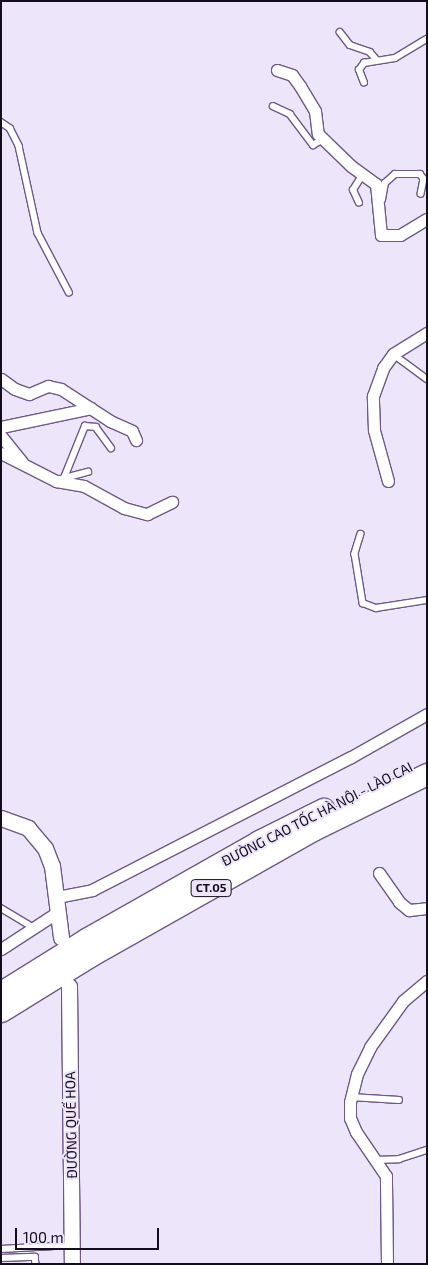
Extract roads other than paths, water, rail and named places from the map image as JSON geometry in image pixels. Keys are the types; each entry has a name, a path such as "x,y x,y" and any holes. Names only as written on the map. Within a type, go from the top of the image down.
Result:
{"highway":[{"name":"ĐƯỜNG CAO TỐC HÀ NỘI - LÀO CAI","path":"1,992 86,939 259,841 427,759"},
{"name":"ĐƯỜNG CAO TỐC HÀ NỘI - LÀO CAI","path":"1,1011 90,956 305,835 427,774"}],"street":[{"path":"277,70 292,75 300,86 315,111 318,134 378,189 379,232 384,236 400,235 427,219"},
{"path":"388,481 371,410 376,384 393,354 427,333"},
{"path":"1,379 15,389 29,394 48,386 61,389 110,422 135,431"},
{"path":"1,427 91,408"},
{"path":"1,436 7,450 27,468 60,480 84,486 124,508 147,514 172,502"},
{"path":"1,949 33,927 57,905 92,890 351,757 427,714"},
{"path":"1,818 28,828 37,836 52,866 62,937"},
{"path":"379,873 399,902 410,910 427,908"},
{"path":"387,1264 386,1176 350,1118 351,1097 357,1074 387,1019 402,1001 427,981"},
{"name":"ĐƯỜNG QUẾ HOA","path":"69,986 72,1264"}],"lane":[{"path":"340,32 347,43 370,52 376,59"},
{"path":"364,83 360,67 376,59 395,58 427,39"},
{"path":"273,106 290,114 313,145 324,139"},
{"path":"1,122 10,128 19,146 38,233 69,292"},
{"path":"359,203 353,190 363,174"},
{"path":"384,236 382,193 390,176 420,174 424,180 421,194"},
{"path":"393,354 427,379"},
{"path":"60,480 85,426 96,427 110,448"},
{"path":"60,480 88,472"},
{"path":"361,534 355,554 363,603 376,608 427,600"},
{"path":"1,908 33,927"},
{"path":"351,1097 399,1100"},
{"path":"375,1160 399,1159 427,1150"},
{"path":"1,1248 72,1245"},
{"path":"1,1258 33,1256 36,1264"}]}
